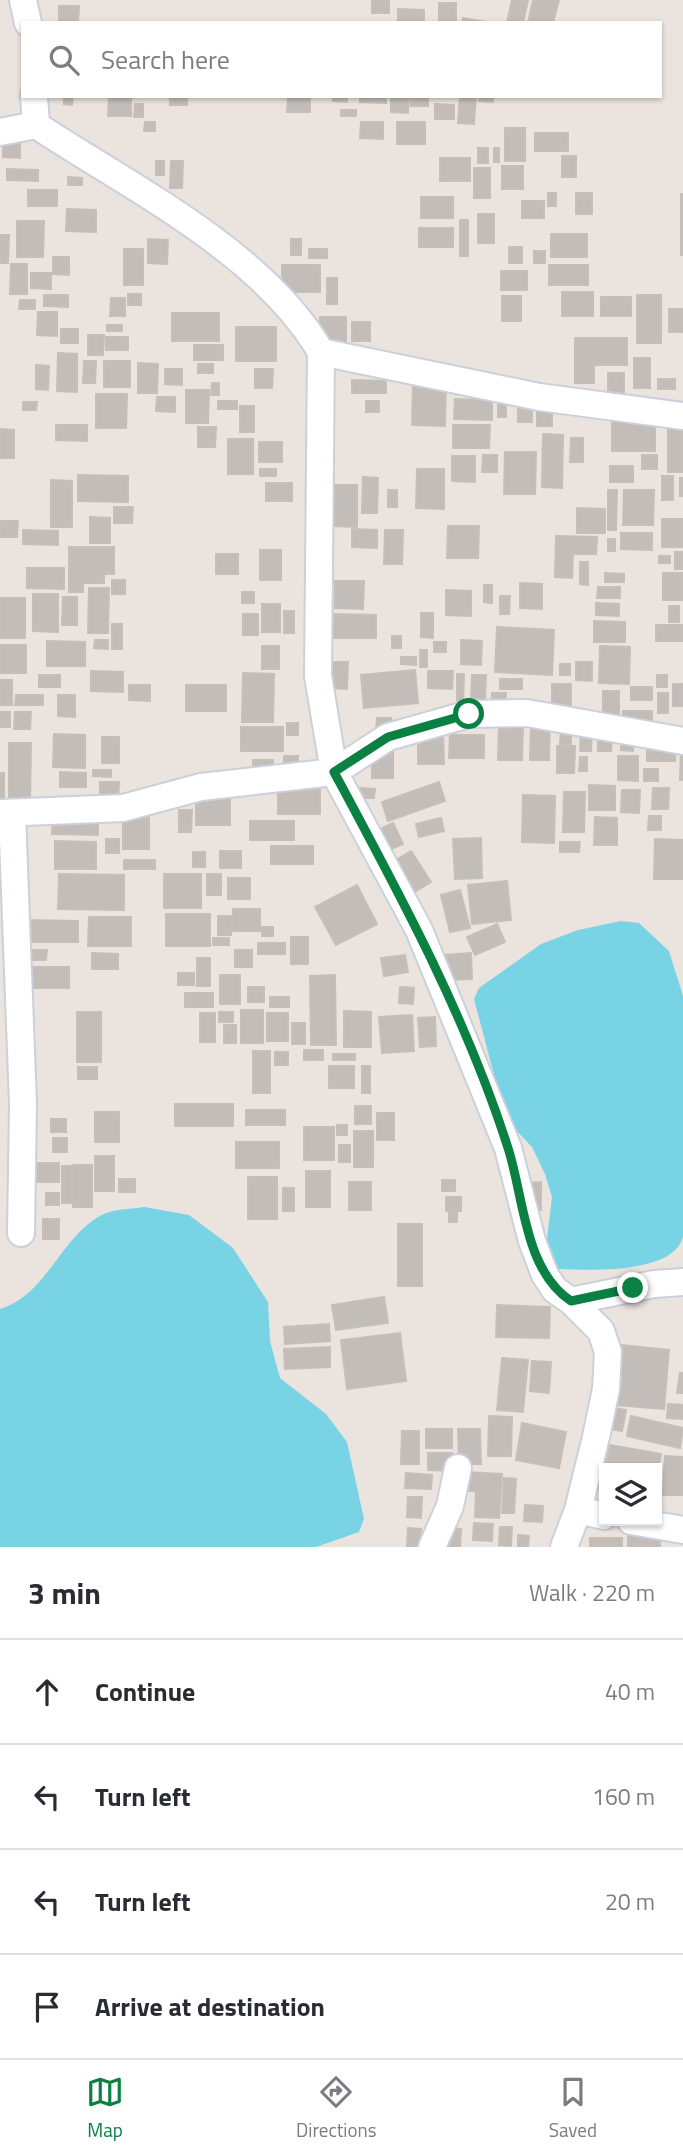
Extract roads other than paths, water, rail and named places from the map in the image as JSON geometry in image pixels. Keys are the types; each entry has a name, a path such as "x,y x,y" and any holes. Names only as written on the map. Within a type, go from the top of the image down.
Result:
{"street":[{"path":"23,0 28,21"},
{"path":"34,98 36,125"},
{"path":"0,132 36,125 233,254 305,324 321,352 318,676 334,772 419,930 508,1148 532,1241 545,1275 555,1290 571,1301 601,1331 608,1352 603,1401 578,1510 564,1547"},
{"path":"321,352 539,397 683,416"},
{"path":"21,1233 23,1104 8,984 6,813 123,808 201,787 334,772 388,737 469,714 527,713 683,741"},
{"path":"571,1301 654,1284 683,1282"},
{"path":"432,1547 450,1506 458,1468"},
{"path":"578,1510 599,1515"},
{"path":"660,1526 683,1530"}],"water":[{"path":"621,921 639,923 669,951 683,996 683,1237 676,1249 647,1264 627,1268 555,1269 546,1247 552,1197 532,1147 516,1130 502,1105 474,999 479,988 541,944 578,930"},
{"path":"144,1207 189,1215 233,1248 268,1302 270,1341 280,1378 326,1414 347,1442 364,1519 359,1532 316,1547 0,1547 0,1309 17,1302 31,1291 91,1222 106,1213"}]}
